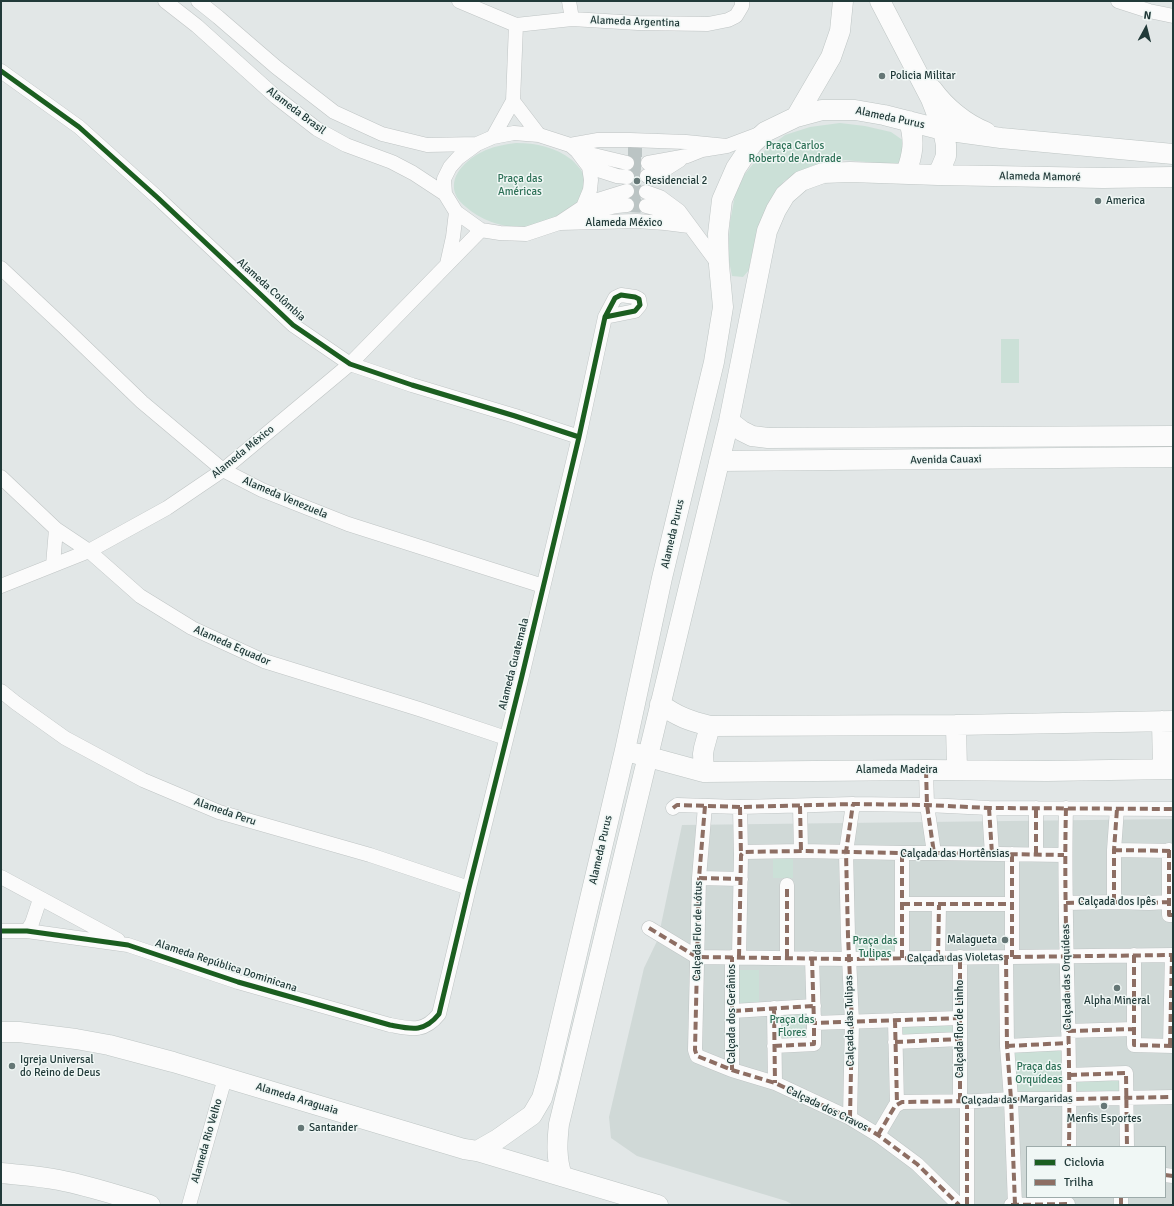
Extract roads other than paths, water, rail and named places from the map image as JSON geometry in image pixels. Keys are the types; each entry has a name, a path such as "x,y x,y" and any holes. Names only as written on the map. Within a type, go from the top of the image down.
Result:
{"main road":[{"path":"796,117 831,57 840,31 843,1"},
{"path":"880,1 915,66 931,99 943,130 946,145 946,156 938,175"},
{"path":"915,66 936,95 955,113 979,130 1001,138 1173,154"},
{"name":"Alameda Purus","path":"477,1151 498,1139 532,1115 542,1098 548,1077 625,750 662,578 714,362 723,307 718,234 722,200 736,168 752,144 766,132 796,117 822,110 855,110 884,115 943,130 1001,138"},
{"path":"906,174 911,160 913,146 909,121"},
{"name":"Alameda Purus","path":"562,1176 559,1167 557,1148 559,1124 729,421 767,231 776,210 785,195 801,180 823,173 850,172 906,174"},
{"name":"Alameda Mamoré","path":"906,174 1173,178"},
{"path":"722,292 732,293 742,291 756,285"},
{"name":"Avenida Cauaxi","path":"729,421 742,431 752,436 768,438 1173,436"},
{"path":"778,460 775,449 780,438"},
{"path":"942,460 950,442 944,438"},
{"name":"Avenida Cauaxi","path":"719,461 1173,457"},
{"path":"660,704 686,720 710,726 956,725 1167,721 1168,769"},
{"path":"956,725 957,770"},
{"path":"704,772 704,748 710,726"},
{"name":"Alameda Madeira","path":"625,750 704,772 926,770 1047,771 1168,769"},
{"name":"Alameda Araguaia","path":"1,1032 19,1032 76,1039 109,1045 173,1062 658,1205"},
{"path":"532,1115 559,1124"},
{"path":"1,1173 31,1175 58,1180 93,1188 150,1205"}],"street":[{"name":"Alameda Brasil","path":"165,1 197,26 276,97 317,129 346,145 392,162 413,173 445,194"},
{"name":"Alameda Brasil","path":"198,1 276,67 334,112 382,134 427,145 477,144"},
{"path":"459,1 516,25 513,101 493,137"},
{"path":"568,1 572,19"},
{"name":"Alameda Argentina","path":"516,25 572,19 638,23 708,24 728,20 736,16 742,6 742,1"},
{"path":"1118,1 1149,11 1173,16"},
{"name":"Alameda Colômbia","path":"1,71 79,127 158,198 293,325 350,364 578,437"},
{"path":"513,101 540,135"},
{"path":"648,163 681,149 702,150 727,146 766,132"},
{"path":"589,167 617,176 627,184 583,207 559,223 526,234 500,233 481,230 456,212 445,194 444,180 450,167 458,158 477,144 493,137 514,133 540,135 574,148 628,156"},
{"path":"574,148 598,140 686,142 727,146"},
{"path":"574,148 589,167 591,180 590,190 583,207"},
{"path":"661,172 687,156 702,150"},
{"path":"648,163 687,156"},
{"path":"648,163 661,172"},
{"path":"660,197 661,172"},
{"path":"685,221 646,199 660,197 679,211 719,265"},
{"path":"572,215 626,205"},
{"path":"447,264 453,237 456,212"},
{"name":"Alameda México","path":"559,223 637,221 665,223 685,221"},
{"name":"Alameda México","path":"1,586 53,565 168,508 223,470 350,364 481,230"},
{"name":"Alameda Venezuela","path":"1,268 142,402 223,470 262,490 348,524 543,586"},
{"name":"Alameda Guatemala","path":"439,1014 543,586 606,317"},
{"name":"Alameda Equador","path":"1,476 56,529 82,550 140,596 192,628 264,661 419,709 506,738"},
{"path":"53,565 56,529"},
{"name":"Alameda Peru","path":"1,691 65,738 143,780 170,792 219,812 370,855 469,888"},
{"path":"926,770 927,805 934,853"},
{"path":"674,808 677,805 740,807 854,804 989,808 1173,809"},
{"name":"Calçada das Tulipas","path":"850,1118 852,1022 846,852 854,804"},
{"name":"Calçada Flor de Lótus","path":"697,1056 694,1050 699,878 704,806"},
{"path":"800,806 801,851"},
{"name":"Calçada dos Gerânios","path":"732,1070 733,1011 741,879 740,807"},
{"path":"989,808 992,854"},
{"path":"1036,808 1036,854"},
{"name":"Calçada das Orquídeas","path":"1066,808 1064,854 1070,1099 1069,1146"},
{"path":"1114,902 1114,850 1117,809"},
{"path":"1114,850 1171,850 1170,910"},
{"path":"741,855 744,852 846,852"},
{"name":"Calçada das Hortênsias","path":"846,852 902,854 1064,854"},
{"path":"902,854 902,958"},
{"path":"1012,854 1012,904 1007,1046 1011,1099 1015,1205"},
{"path":"1,877 128,945"},
{"path":"699,878 741,879"},
{"path":"787,957 788,884"},
{"path":"27,931 32,923 40,899"},
{"name":"Calçada dos Ipês","path":"1066,903 1149,903 1170,910"},
{"path":"902,904 1012,904"},
{"path":"938,904 938,958"},
{"name":"Calçada das Violetas","path":"649,928 697,956 960,958 1173,955"},
{"name":"Alameda República Dominicana","path":"1,931 27,931 128,945 238,982 390,1025 410,1029 422,1027 433,1022 439,1014"},
{"path":"1134,955 1134,1045 1172,1046 1173,955"},
{"path":"774,1046 814,1044 812,958"},
{"name":"Calçada flor de Linho","path":"960,958 960,1039 967,1205"},
{"path":"733,1011 814,1006"},
{"path":"774,1008 775,1083"},
{"path":"814,1023 960,1018"},
{"path":"878,1135 897,1104 895,1020"},
{"path":"1007,1046 1134,1029"},
{"path":"895,1042 960,1039"},
{"name":"Calçada dos Cravos","path":"697,1056 732,1070 775,1083 850,1118 878,1135 917,1164 959,1205"},
{"path":"1069,1075 1126,1073 1127,1146"},
{"name":"Alameda Rio Velho","path":"189,1205 225,1078"},
{"name":"Calçada das Margaridas","path":"897,1104 904,1102 1011,1099 1173,1097"},
{"path":"1011,1205 1068,1202"}],"tunnel":[{"path":"628,150 648,150"},
{"path":"627,163 648,163"},
{"path":"627,177 647,176"},
{"path":"627,191 646,192"},
{"path":"627,205 646,206"}],"place":[{"name":"Policia Militar","path":"882,76"},
{"name":"Residencial 2","path":"637,181"},
{"name":"America","path":"1098,201"},
{"name":"Malagueta","path":"1005,940"},
{"name":"Alpha Mineral","path":"1117,988"},
{"name":"Igreja Universal do Reino de Deus","path":"12,1066"},
{"name":"Menfis Esportes","path":"1104,1106"},
{"name":"Santander","path":"301,1128"}],"park label":[{"name":"Praça Carlos Roberto de Andrade","path":"795,152"},
{"name":"Praça das Américas","path":"520,185"},
{"name":"Praça das Tulipas","path":"875,947"},
{"name":"Praça das Flores","path":"792,1026"},
{"name":"Praça das Orquídeas","path":"1039,1073"}]}
